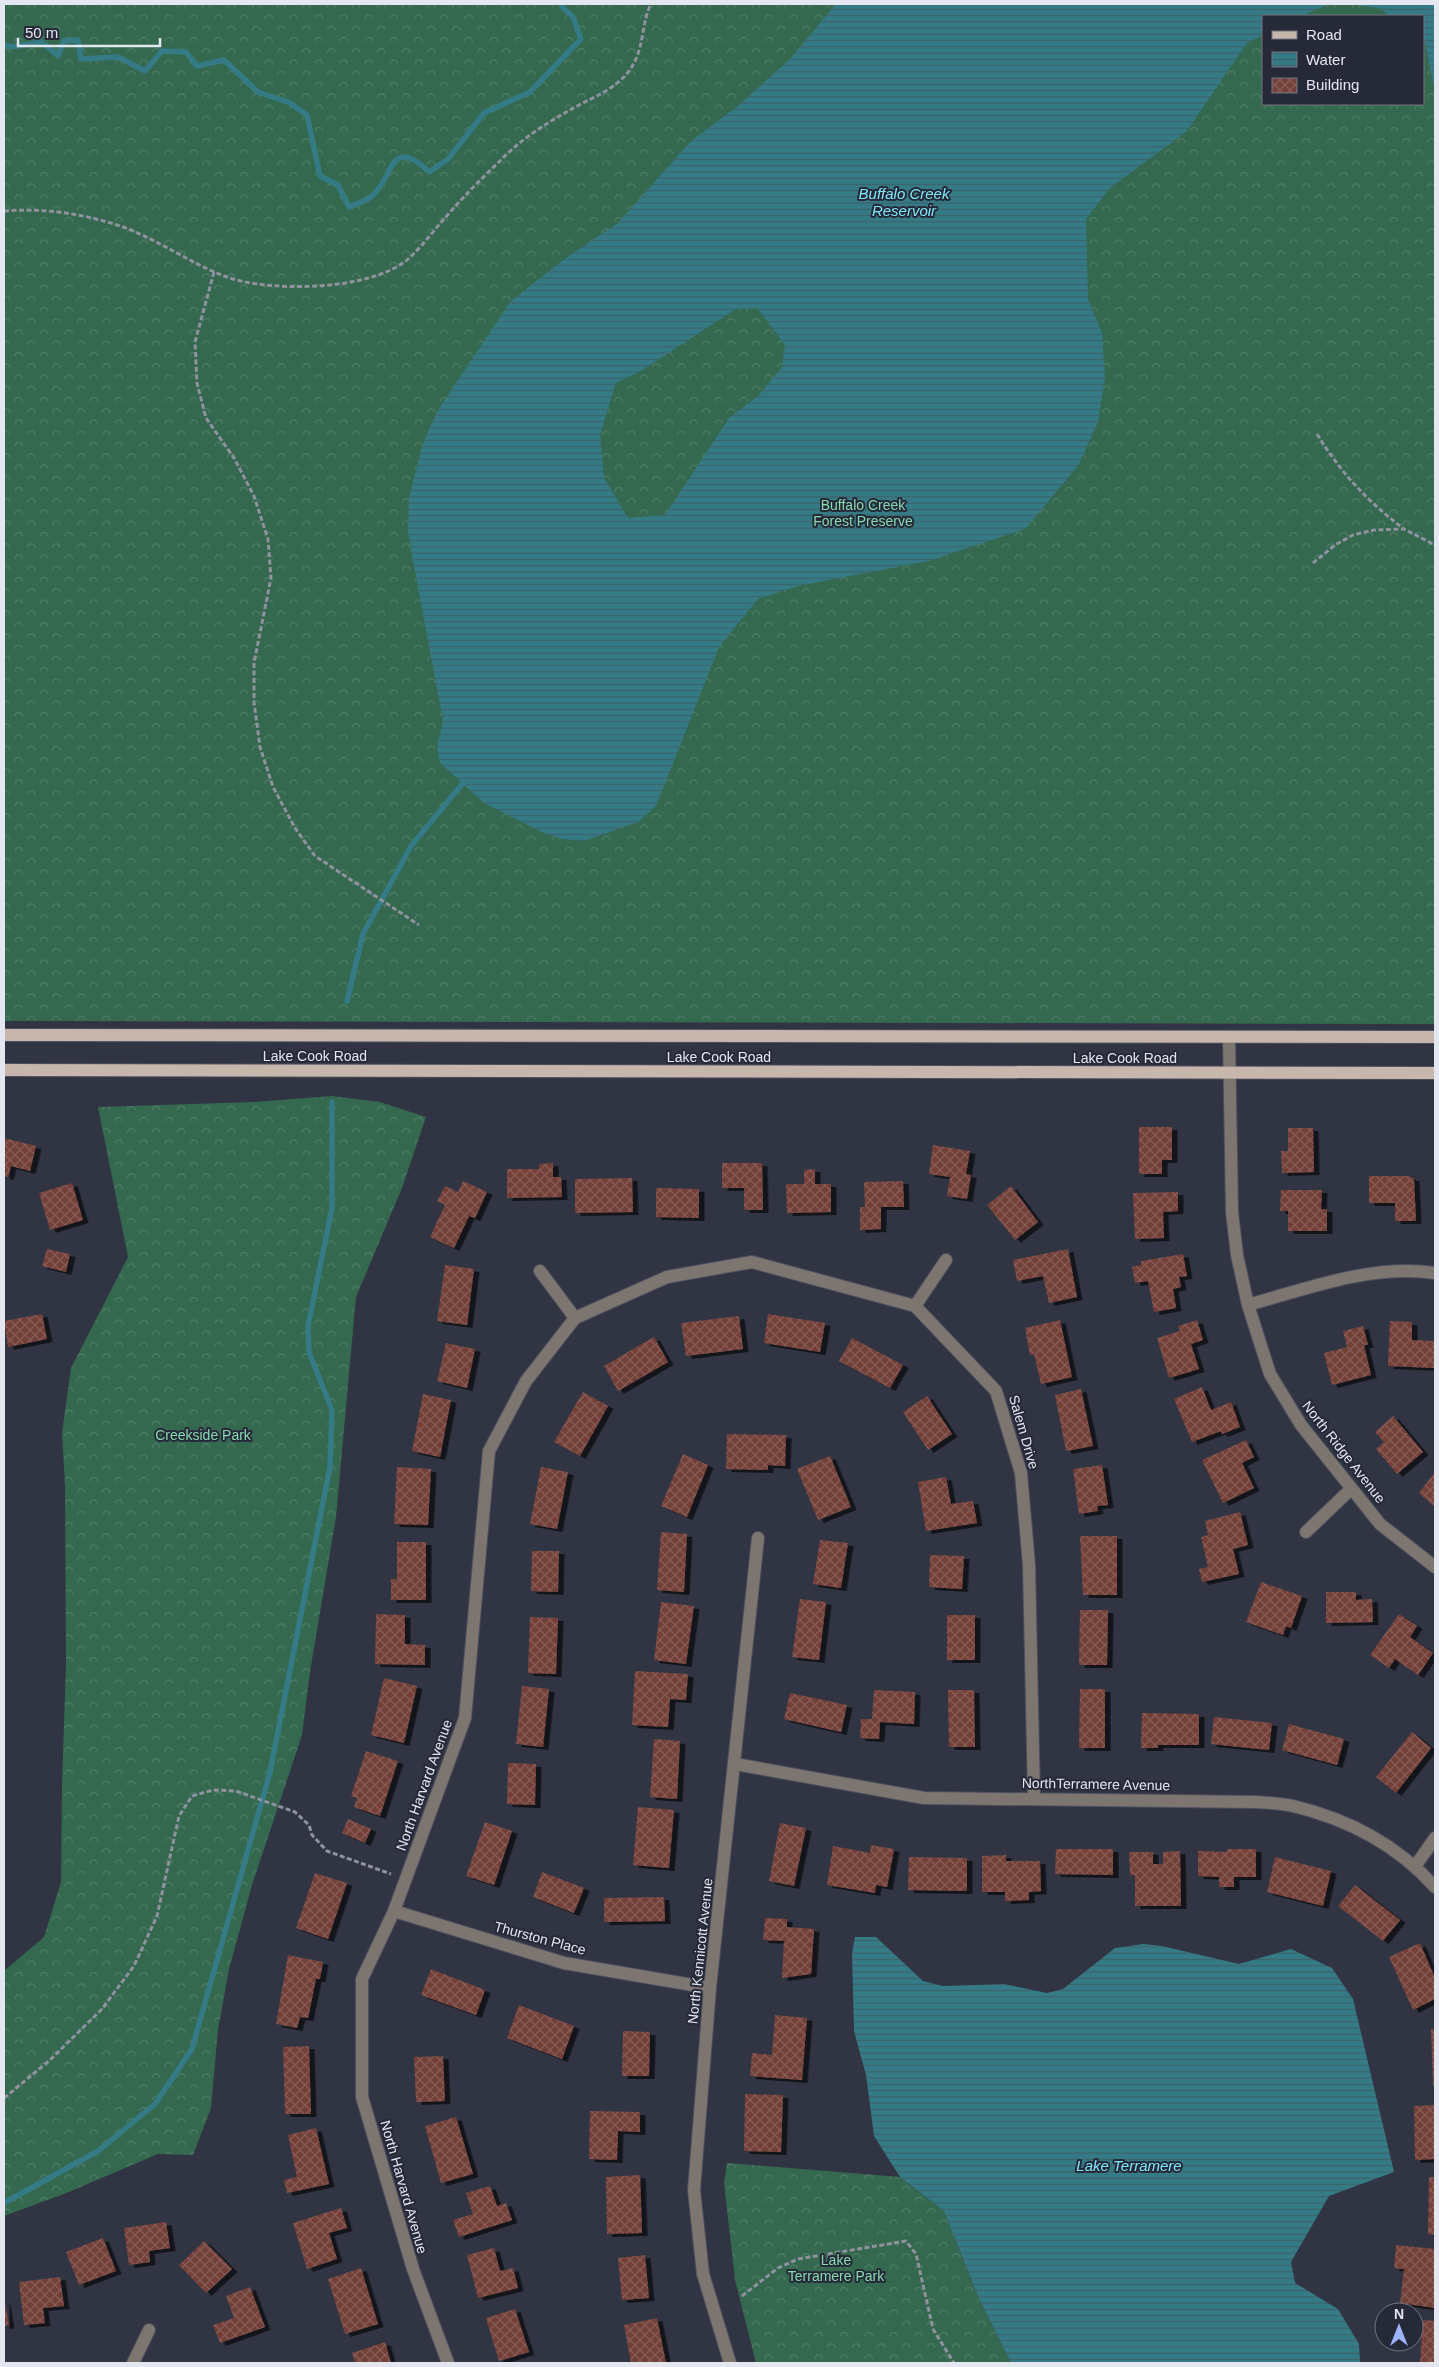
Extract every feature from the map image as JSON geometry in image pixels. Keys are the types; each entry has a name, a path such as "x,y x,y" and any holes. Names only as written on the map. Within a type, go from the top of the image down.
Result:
{"main road":[{"name":"Lake Cook Road","path":"4,1035 1435,1037"},
{"name":"Lake Cook Road","path":"4,1070 1435,1073"}],"street":[{"name":"North Ridge Avenue","path":"1229,1037 1232,1212 1237,1255 1248,1305 1270,1374 1301,1425 1380,1524 1435,1567"},
{"path":"915,1306 946,1260"},
{"name":"North Harvard Avenue","path":"448,2363 413,2269 362,2097 362,1979 394,1911 465,1718 489,1451 526,1381 575,1318 667,1277 752,1262 915,1306"},
{"path":"540,1271 575,1318"},
{"path":"1248,1305 1342,1279 1382,1272 1435,1272"},
{"name":"Salem Drive","path":"915,1306 996,1391 1021,1473 1029,1565 1034,1798"},
{"path":"1306,1532 1351,1489"},
{"name":"North Kennicott Avenue","path":"730,2363 702,2274 694,2190 710,1988 758,1538"},
{"name":"NorthTerramere Avenue","path":"735,1764 924,1798 1255,1802 1293,1806 1347,1824 1393,1848 1416,1865 1435,1887"},
{"path":"1416,1865 1435,1838"},
{"name":"Thurston Place","path":"394,1911 564,1963 710,1988"},
{"path":"133,2363 149,2330"}],"path":[{"path":"4,212 27,210 78,214 119,226 214,272 255,285 336,284 362,280 407,260 453,208 502,158 544,125 598,96 619,82 635,61 651,4"},
{"path":"214,272 195,342 197,383 206,418 234,458 254,496 268,539 270,578 254,663 254,702 260,747 273,787 295,828 315,856 329,868 419,925"},
{"path":"1317,434 1348,479 1385,515 1404,529 1435,545"},
{"path":"1313,563 1335,545 1352,535 1374,530 1404,529"},
{"path":"4,2098 48,2061 102,2009 134,1966 157,1916 180,1816 192,1796 214,1790 242,1793 295,1812 308,1825 312,1835 327,1851 406,1879"},
{"path":"742,2296 778,2268 798,2259 906,2241 916,2254 933,2329 954,2363"}],"green space":[{"name":"Buffalo Creek Forest Preserve","path":"4,4 1435,4 1435,1024 4,1021"},
{"name":"Creekside Park","path":"332,1096 380,1102 426,1117 402,1188 356,1297 336,1517 310,1672 302,1735 252,1885 229,1969 218,2030 211,2108 193,2155 158,2154 64,2194 4,2216 4,1971 44,1937 61,1882 66,1664 65,1485 62,1433 71,1368 128,1257 98,1107 253,1102"},
{"name":"Lake Terramere Park","path":"727,2163 900,2177 944,2211 979,2299 1011,2363 756,2363 735,2280 724,2183"}],"water":[{"name":"Buffalo Creek Reservoir","path":"836,4 1329,4 1304,15 1262,15 1262,36 1247,43 1186,132 1110,188 1086,219 1088,299 1102,333 1105,377 1098,422 1078,466 1025,529 929,561 798,586 758,599 719,647 656,806 638,822 584,841 563,839 544,833 484,803 440,763 437,748 443,720 408,531 409,498 423,443 438,410 510,302 563,260 618,223 691,141 738,106 789,60","holes":["757,308 785,345 782,367 759,395 729,418 665,515 628,518 604,478 600,435 616,383 641,371 736,309"]},
{"path":"1348,4 1435,4 1435,92 1424,41 1424,15 1389,15 1379,8"},
{"name":"Lake Terramere","path":"855,1937 876,1937 923,1981 943,1986 1004,1984 1047,1993 1063,1989 1115,1948 1143,1944 1162,1946 1239,1964 1291,1949 1332,1968 1353,1999 1394,2172 1329,2196 1291,2262 1295,2283 1338,2309 1359,2344 1360,2363 1011,2363 979,2299 944,2211 900,2177 874,2136 866,2075 854,2031 852,1953"}],"building":[{"path":"1139,1127 1172,1127 1172,1160 1162,1160 1162,1174 1139,1174"},
{"path":"1288,1128 1313,1128 1314,1172 1282,1173 1281,1151 1288,1151"},
{"path":"4,1138 36,1146 30,1171 11,1166 8,1177 4,1176"},
{"path":"933,1145 970,1151 966,1174 971,1175 967,1199 947,1196 950,1177 929,1174"},
{"path":"553,1163 553,1177 561,1177 562,1197 507,1198 507,1169 539,1169 539,1164"},
{"path":"722,1163 762,1163 763,1210 744,1210 744,1188 722,1188"},
{"path":"815,1169 815,1184 831,1184 831,1212 787,1213 786,1184 804,1184 804,1170"},
{"path":"1369,1176 1410,1176 1410,1178 1414,1178 1416,1221 1395,1221 1395,1203 1369,1203"},
{"path":"632,1178 633,1212 575,1213 575,1179"},
{"path":"463,1181 487,1192 475,1218 469,1216 454,1248 430,1237 445,1205 437,1201 445,1186 458,1192"},
{"path":"903,1181 904,1207 881,1207 881,1229 860,1230 860,1207 865,1207 864,1182"},
{"path":"72,1183 83,1220 50,1230 39,1193"},
{"path":"1011,1186 1038,1222 1015,1240 987,1205"},
{"path":"656,1188 699,1189 699,1218 656,1217"},
{"path":"1281,1190 1322,1190 1321,1209 1327,1209 1327,1231 1288,1231 1288,1211 1280,1211"},
{"path":"1178,1192 1178,1211 1163,1212 1164,1238 1135,1239 1133,1193"},
{"path":"47,1249 70,1254 66,1272 42,1266"},
{"path":"1068,1249 1077,1297 1049,1303 1043,1276 1017,1281 1013,1260"},
{"path":"1183,1254 1187,1276 1179,1277 1181,1287 1173,1289 1176,1308 1154,1312 1148,1281 1135,1283 1132,1267 1141,1265 1141,1261"},
{"path":"445,1265 474,1269 467,1325 437,1321"},
{"path":"42,1314 47,1339 8,1347 4,1321"},
{"path":"768,1314 825,1323 820,1352 764,1343"},
{"path":"739,1316 743,1349 686,1356 681,1323"},
{"path":"1060,1320 1072,1377 1041,1384 1034,1354 1030,1355 1025,1328"},
{"path":"1197,1320 1203,1340 1191,1344 1199,1369 1169,1378 1157,1338 1180,1331 1178,1326"},
{"path":"1390,1321 1412,1322 1412,1340 1435,1341 1435,1368 1388,1366"},
{"path":"1363,1326 1368,1345 1364,1345 1371,1375 1332,1385 1324,1353 1347,1347 1343,1331"},
{"path":"654,1337 668,1362 618,1391 604,1366"},
{"path":"852,1338 903,1365 890,1388 839,1361"},
{"path":"446,1343 475,1349 467,1388 437,1381"},
{"path":"1202,1387 1211,1410 1231,1402 1240,1427 1222,1434 1221,1431 1192,1442 1174,1399"},
{"path":"1081,1389 1093,1446 1066,1451 1055,1395"},
{"path":"583,1392 608,1406 580,1456 554,1442"},
{"path":"423,1394 451,1400 440,1457 412,1451"},
{"path":"927,1396 952,1434 928,1450 903,1412"},
{"path":"1393,1416 1423,1452 1397,1474 1376,1449 1384,1442 1375,1432"},
{"path":"727,1434 786,1435 785,1466 768,1465 768,1470 726,1469"},
{"path":"1246,1440 1254,1457 1242,1463 1254,1488 1223,1503 1202,1460"},
{"path":"683,1454 708,1465 687,1517 661,1506"},
{"path":"830,1456 851,1507 818,1520 797,1469"},
{"path":"1102,1465 1108,1505 1097,1506 1098,1511 1079,1514 1073,1469"},
{"path":"397,1467 431,1469 428,1525 394,1524"},
{"path":"541,1467 568,1472 557,1529 530,1524"},
{"path":"1435,1472 1435,1507 1419,1493"},
{"path":"946,1477 951,1504 973,1501 977,1523 926,1531 918,1482"},
{"path":"1240,1512 1248,1545 1233,1549 1239,1574 1202,1582 1199,1569 1208,1567 1201,1537 1208,1535 1205,1521"},
{"path":"661,1532 687,1534 684,1592 657,1590"},
{"path":"1080,1536 1117,1536 1117,1595 1083,1595"},
{"path":"820,1540 848,1543 841,1588 813,1584"},
{"path":"397,1542 426,1542 426,1600 391,1600 391,1579 397,1579"},
{"path":"532,1551 559,1551 558,1592 531,1591"},
{"path":"930,1555 964,1556 962,1589 929,1587"},
{"path":"1261,1582 1302,1596 1291,1628 1286,1626 1283,1635 1246,1622"},
{"path":"1326,1592 1356,1592 1356,1600 1372,1599 1373,1622 1326,1623"},
{"path":"800,1599 826,1602 819,1660 792,1657"},
{"path":"661,1602 694,1606 686,1664 654,1660"},
{"path":"1080,1610 1108,1610 1107,1665 1079,1665"},
{"path":"376,1614 405,1615 405,1644 425,1645 425,1665 375,1664"},
{"path":"1399,1614 1417,1626 1410,1637 1433,1653 1418,1675 1395,1659 1389,1668 1370,1655"},
{"path":"947,1615 975,1615 975,1660 947,1660"},
{"path":"530,1617 558,1618 556,1674 528,1673"},
{"path":"635,1671 688,1674 686,1700 670,1699 668,1727 632,1725"},
{"path":"384,1678 417,1686 404,1743 371,1735"},
{"path":"522,1686 549,1689 543,1747 516,1744"},
{"path":"1080,1689 1105,1689 1105,1748 1079,1748"},
{"path":"874,1690 915,1692 914,1724 880,1722 879,1739 860,1738 861,1719 872,1719"},
{"path":"948,1690 974,1690 975,1747 949,1747"},
{"path":"790,1693 847,1705 841,1732 784,1719"},
{"path":"1142,1713 1199,1714 1199,1745 1158,1745 1158,1748 1141,1748"},
{"path":"1214,1717 1272,1723 1269,1750 1211,1744"},
{"path":"1289,1724 1344,1739 1337,1765 1282,1750"},
{"path":"1412,1732 1431,1748 1396,1793 1376,1777"},
{"path":"654,1739 680,1741 677,1799 650,1797"},
{"path":"366,1751 398,1761 380,1816 354,1807 357,1798 351,1796"},
{"path":"508,1763 536,1764 535,1805 507,1804"},
{"path":"638,1807 674,1810 669,1868 633,1865"},
{"path":"348,1819 371,1829 365,1843 342,1833"},
{"path":"485,1822 512,1831 494,1885 466,1876"},
{"path":"780,1823 806,1828 794,1886 769,1881"},
{"path":"871,1845 894,1849 887,1887 876,1885 875,1893 827,1885 833,1846 870,1853"},
{"path":"1056,1849 1113,1849 1113,1875 1055,1874"},
{"path":"1227,1849 1256,1849 1256,1877 1234,1877 1234,1887 1219,1887 1219,1877 1198,1876 1198,1851 1227,1852"},
{"path":"1180,1851 1181,1906 1135,1906 1135,1875 1130,1875 1129,1852 1153,1852 1153,1864 1163,1864 1163,1852"},
{"path":"1006,1855 1006,1861 1040,1861 1041,1891 1029,1892 1029,1900 1005,1901 1005,1892 982,1892 982,1856"},
{"path":"909,1857 967,1858 967,1891 908,1890"},
{"path":"1275,1857 1331,1871 1323,1906 1267,1892"},
{"path":"542,1872 584,1888 574,1913 533,1897"},
{"path":"315,1873 347,1883 328,1939 296,1928"},
{"path":"1355,1885 1400,1920 1383,1941 1338,1906"},
{"path":"664,1897 665,1921 604,1922 604,1898"},
{"path":"765,1918 787,1919 787,1927 814,1929 811,1974 782,1978 784,1941 763,1940"},
{"path":"1420,1943 1435,1978 1435,1999 1413,2010 1389,1957"},
{"path":"288,1955 323,1962 320,1979 316,1979 308,2018 300,2017 297,2028 276,2024"},
{"path":"431,1969 485,1990 476,2015 421,1995"},
{"path":"519,2005 574,2026 562,2059 507,2038"},
{"path":"775,2015 807,2018 802,2080 750,2076 752,2053 772,2055"},
{"path":"1431,2029 1435,2029 1435,2086 1433,2086"},
{"path":"623,2031 650,2032 649,2076 622,2076"},
{"path":"309,2046 311,2114 285,2114 283,2047"},
{"path":"443,2056 445,2101 416,2102 414,2057"},
{"path":"745,2094 783,2095 781,2152 744,2151"},
{"path":"1435,2105 1435,2159 1415,2160 1414,2106"},
{"path":"590,2111 640,2112 640,2132 618,2131 617,2160 589,2159"},
{"path":"456,2117 473,2174 441,2183 425,2126"},
{"path":"316,2128 329,2184 287,2193 284,2180 297,2177 288,2135"},
{"path":"640,2175 642,2233 607,2234 606,2177"},
{"path":"1429,2177 1435,2177 1435,2235 1428,2234"},
{"path":"490,2186 497,2206 506,2203 512,2220 459,2237 453,2220 473,2214 466,2193"},
{"path":"341,2208 347,2228 329,2233 337,2259 307,2269 293,2223"},
{"path":"166,2222 170,2248 149,2251 150,2262 129,2265 124,2228"},
{"path":"103,2238 116,2271 79,2285 66,2252"},
{"path":"204,2241 232,2269 206,2293 179,2265"},
{"path":"1396,2245 1435,2249 1435,2308 1424,2306 1424,2302 1400,2302 1404,2269 1394,2268"},
{"path":"494,2248 500,2271 513,2268 518,2288 478,2298 467,2255"},
{"path":"645,2255 649,2298 622,2300 618,2258"},
{"path":"361,2268 378,2324 345,2334 328,2279"},
{"path":"60,2277 64,2306 43,2308 45,2323 24,2325 19,2282"},
{"path":"250,2287 265,2327 220,2343 213,2325 234,2318 226,2296"},
{"path":"4,2298 9,2325 4,2326"},
{"path":"515,2309 529,2352 499,2361 486,2318"},
{"path":"657,2318 666,2363 631,2363 624,2325"},
{"path":"1424,2320 1435,2321 1435,2363 1420,2363 1421,2352 1424,2352"},
{"path":"385,2342 391,2363 355,2363 352,2353"}],"waterway":[{"path":"4,45 11,47 42,42 58,56 64,41 78,40 81,59 118,57 145,71 162,51 186,52 197,66 224,60 258,92 290,103 307,115 320,176 338,185 349,207 371,197 399,158 406,157 416,161 429,172 448,159 484,113 530,92 581,39 573,17 563,8 562,4"},
{"path":"347,1001 363,934 411,846 463,783"},
{"path":"4,2203 98,2151 155,2104 192,2049 270,1772 330,1467 332,1410 309,1352 308,1326 332,1208 332,1102"}]}
